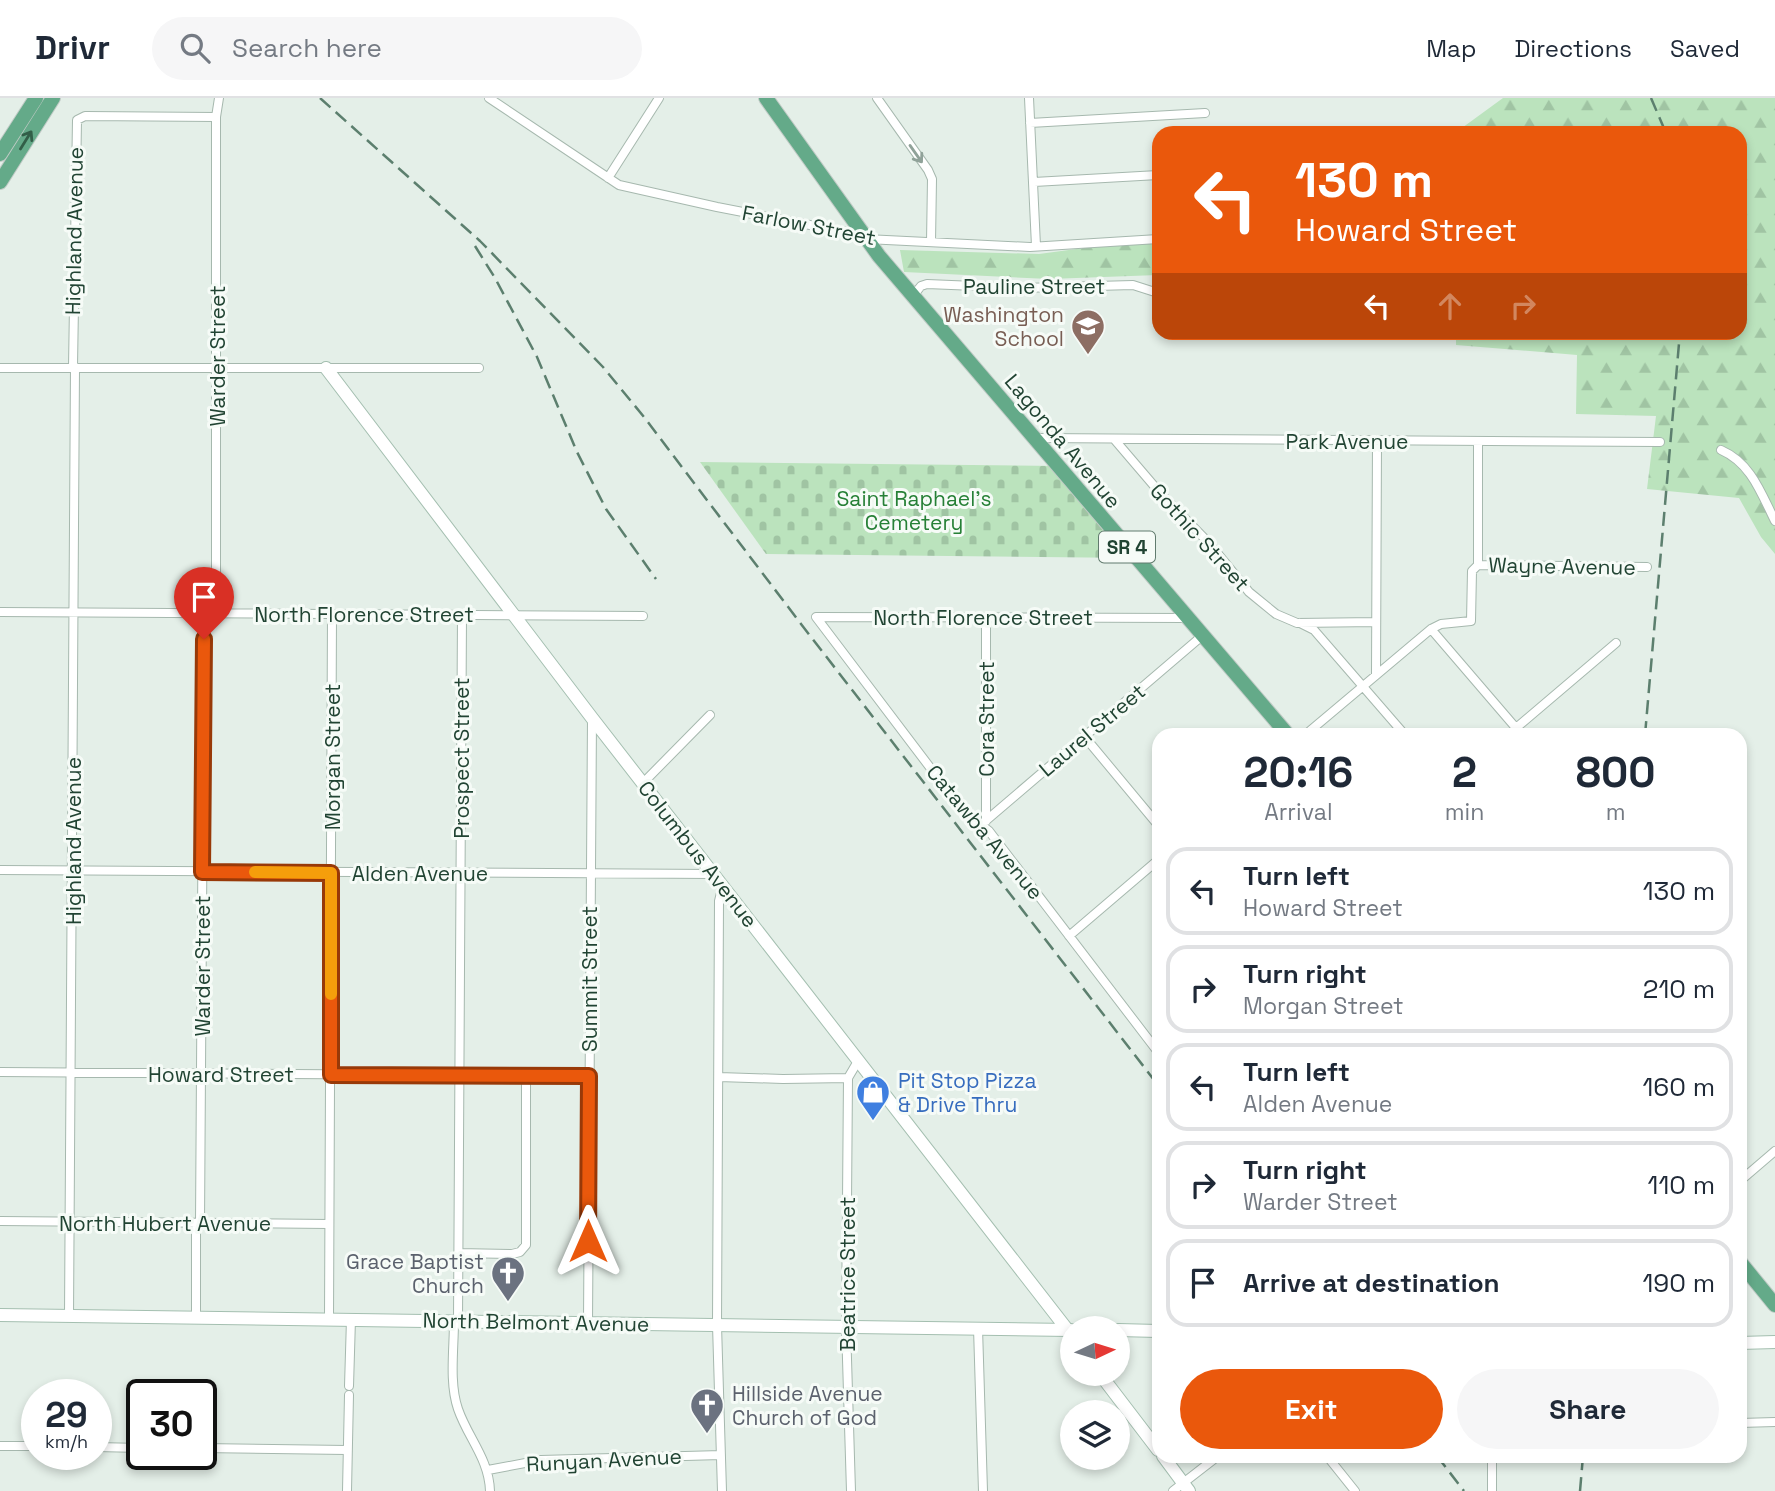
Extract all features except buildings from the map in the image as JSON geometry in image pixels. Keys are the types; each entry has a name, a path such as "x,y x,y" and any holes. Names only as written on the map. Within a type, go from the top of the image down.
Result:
{"main road":[{"path":"0,154 36,98"},
{"path":"0,182 53,98"},
{"name":"Lagonda Avenue","path":"766,98 866,239 1282,728"},
{"path":"1747,1271 1775,1305"}],"street":[{"name":"Warder Street","path":"216,613 216,117 219,98"},
{"name":"Farlow Street","path":"489,98 619,184 727,209 846,232 866,239 1036,246 1152,239"},
{"path":"877,98 928,170 932,180 931,242"},
{"path":"1029,98 1036,246"},
{"path":"608,178 657,99"},
{"path":"1030,123 1205,113"},
{"name":"Highland Avenue","path":"69,1316 76,124 85,116 216,117"},
{"path":"1034,182 1152,175"},
{"name":"Pauline Street","path":"914,296 921,286 927,284 1022,288 1133,285 1152,291"},
{"path":"0,368 479,368"},
{"name":"Columbus Avenue","path":"326,368 592,718 1060,1318"},
{"name":"Park Avenue","path":"1033,438 1660,442"},
{"name":"Gothic Street","path":"1114,439 1161,494 1209,542 1249,592 1276,614 1314,630 1399,728"},
{"path":"1376,675 1377,441"},
{"path":"1313,728 1431,629 1441,624 1471,621 1472,571 1478,565 1478,442"},
{"path":"1721,450 1743,464 1754,479 1775,521"},
{"name":"Wayne Avenue","path":"1478,565 1647,567"},
{"name":"North Florence Street","path":"0,612 643,616"},
{"name":"Warder Street","path":"196,1317 196,1229 200,1223 204,613"},
{"name":"Morgan Street","path":"329,1319 332,614"},
{"name":"Prospect Street","path":"462,615 460,1075 455,1398 464,1424 488,1470"},
{"name":"North Florence Street","path":"838,646 816,617 1187,618"},
{"name":"Cora Street","path":"984,823 986,618"},
{"name":"Gothic Street","path":"1297,622 1376,622"},
{"path":"1431,629 1516,727 1616,643"},
{"name":"Laurel Street","path":"984,823 1202,636"},
{"name":"Catawba Avenue","path":"838,646 963,811 972,820 984,823 1152,1044"},
{"path":"643,783 710,715"},
{"name":"Summit Street","path":"588,1323 592,718"},
{"path":"1084,736 1152,818"},
{"path":"1069,936 1152,865"},
{"name":"Alden Avenue","path":"0,870 714,874"},
{"path":"722,1491 717,1325 719,901 725,888"},
{"path":"719,1077 848,1078 859,1061"},
{"name":"Howard Street","path":"0,1072 589,1076"},
{"path":"458,1253 512,1254 520,1252 526,1245 526,1076"},
{"name":"Beatrice Street","path":"848,1078 846,1326 851,1491"},
{"path":"1747,1175 1775,1151"},
{"name":"North Hubert Avenue","path":"0,1221 329,1224"},
{"name":"North Belmont Avenue","path":"0,1315 978,1328 1060,1332"},
{"path":"347,1491 351,1319"},
{"path":"978,1328 983,1491"},
{"path":"1130,1330 1152,1331"},
{"path":"1747,1343 1775,1342"},
{"path":"1109,1386 1152,1443"},
{"path":"1747,1423 1775,1422"},
{"path":"0,1446 21,1446"},
{"path":"217,1448 348,1450"},
{"name":"Runyan Avenue","path":"488,1470 541,1460 721,1455"},
{"path":"1167,1463 1182,1488 1210,1463"},
{"path":"1332,1463 1354,1491"},
{"path":"1492,1463 1492,1491"},
{"path":"488,1470 490,1491"}],"green space":[{"path":"1503,98 1775,98 1775,554 1761,537 1739,498 1647,489 1656,416 1576,414 1577,355 1456,345 1456,340 1747,340 1747,126 1465,126"},
{"path":"1152,239 1152,275 1049,279 904,272 900,250 1039,254"},
{"name":"Saint Raphael's Cemetery","path":"700,462 1057,466 1135,558 766,554"}],"railway":[{"path":"320,98 480,241 603,367 1152,1077"},
{"path":"1651,98 1663,126"},
{"path":"475,246 537,357 577,452 606,509 656,579"},
{"path":"1646,728 1679,340"},
{"path":"1442,1463 1464,1491"},
{"path":"1580,1491 1582,1463"}],"slow traffic":[{"path":"255,872 331,873 331,994"}],"place":[{"name":"Washington School","path":"1088,356"},
{"name":"Pit Stop Pizza & Drive Thru","path":"873,1122"},
{"name":"Grace Baptist Church","path":"508,1303"},
{"name":"Hillside Avenue Church of God","path":"707,1435"}],"route":[{"path":"204,639 202,872 331,873 331,1075 589,1076 588,1241"}]}
